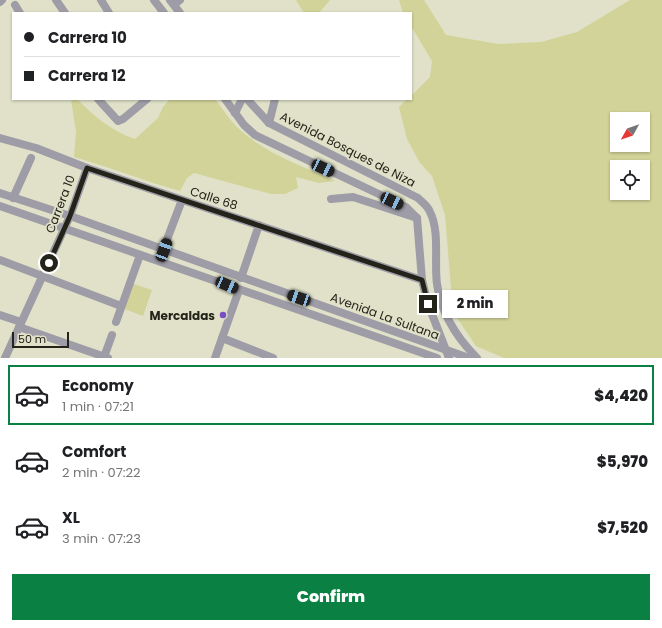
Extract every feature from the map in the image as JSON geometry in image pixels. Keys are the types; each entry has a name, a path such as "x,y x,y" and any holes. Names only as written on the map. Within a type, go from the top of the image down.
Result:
{"street":[{"path":"56,0 64,12"},
{"path":"101,0 108,12"},
{"path":"157,1 163,12"},
{"path":"175,2 180,12"},
{"path":"14,5 19,12"},
{"path":"99,100 118,121 146,100"},
{"path":"226,100 244,125 256,135 406,207 417,218 422,280 431,311 448,355"},
{"path":"235,113 242,100"},
{"name":"Avenida Bosques de Niza","path":"247,100 269,123 418,198 431,212 434,224 437,284 442,305 463,344 477,358"},
{"path":"269,123 275,100"},
{"name":"Calle 68","path":"0,138 36,148 87,168 422,280"},
{"path":"13,198 31,158"},
{"name":"Carrera 10","path":"4,358 70,216 87,168"},
{"name":"Avenida La Sultana","path":"0,193 70,216 448,355 469,358"},
{"path":"331,199 353,197 417,218"},
{"path":"164,250 182,200"},
{"name":"Avenida La Sultana","path":"0,206 437,358"},
{"path":"241,278 259,226"},
{"path":"116,322 140,255"},
{"path":"0,260 121,306"},
{"path":"215,358 239,290"},
{"path":"0,315 20,325 106,357 112,335"},
{"path":"222,338 273,358"}],"green space":[{"path":"296,0 330,0 320,12 303,12"},
{"path":"399,0 424,0 446,35 498,44 541,42 577,32 630,0 662,0 662,358 504,358 476,346 453,312 445,215 432,176 420,163 407,139 399,107 406,100 412,100 412,95 430,77 432,61 412,28 412,12 403,12"},
{"path":"71,100 78,100 103,122 118,132 135,139 158,118 163,107 169,100 216,100 229,118 255,142 277,155 335,181 319,183 296,177 298,188 285,194 271,194 194,173 187,178 180,191 74,157 76,132"},
{"path":"131,283 152,290 143,316 122,308"}],"place":[{"name":"Mercaldas","path":"223,315"}],"route":[{"path":"49,263 70,216 87,168 422,280 428,304"}]}
